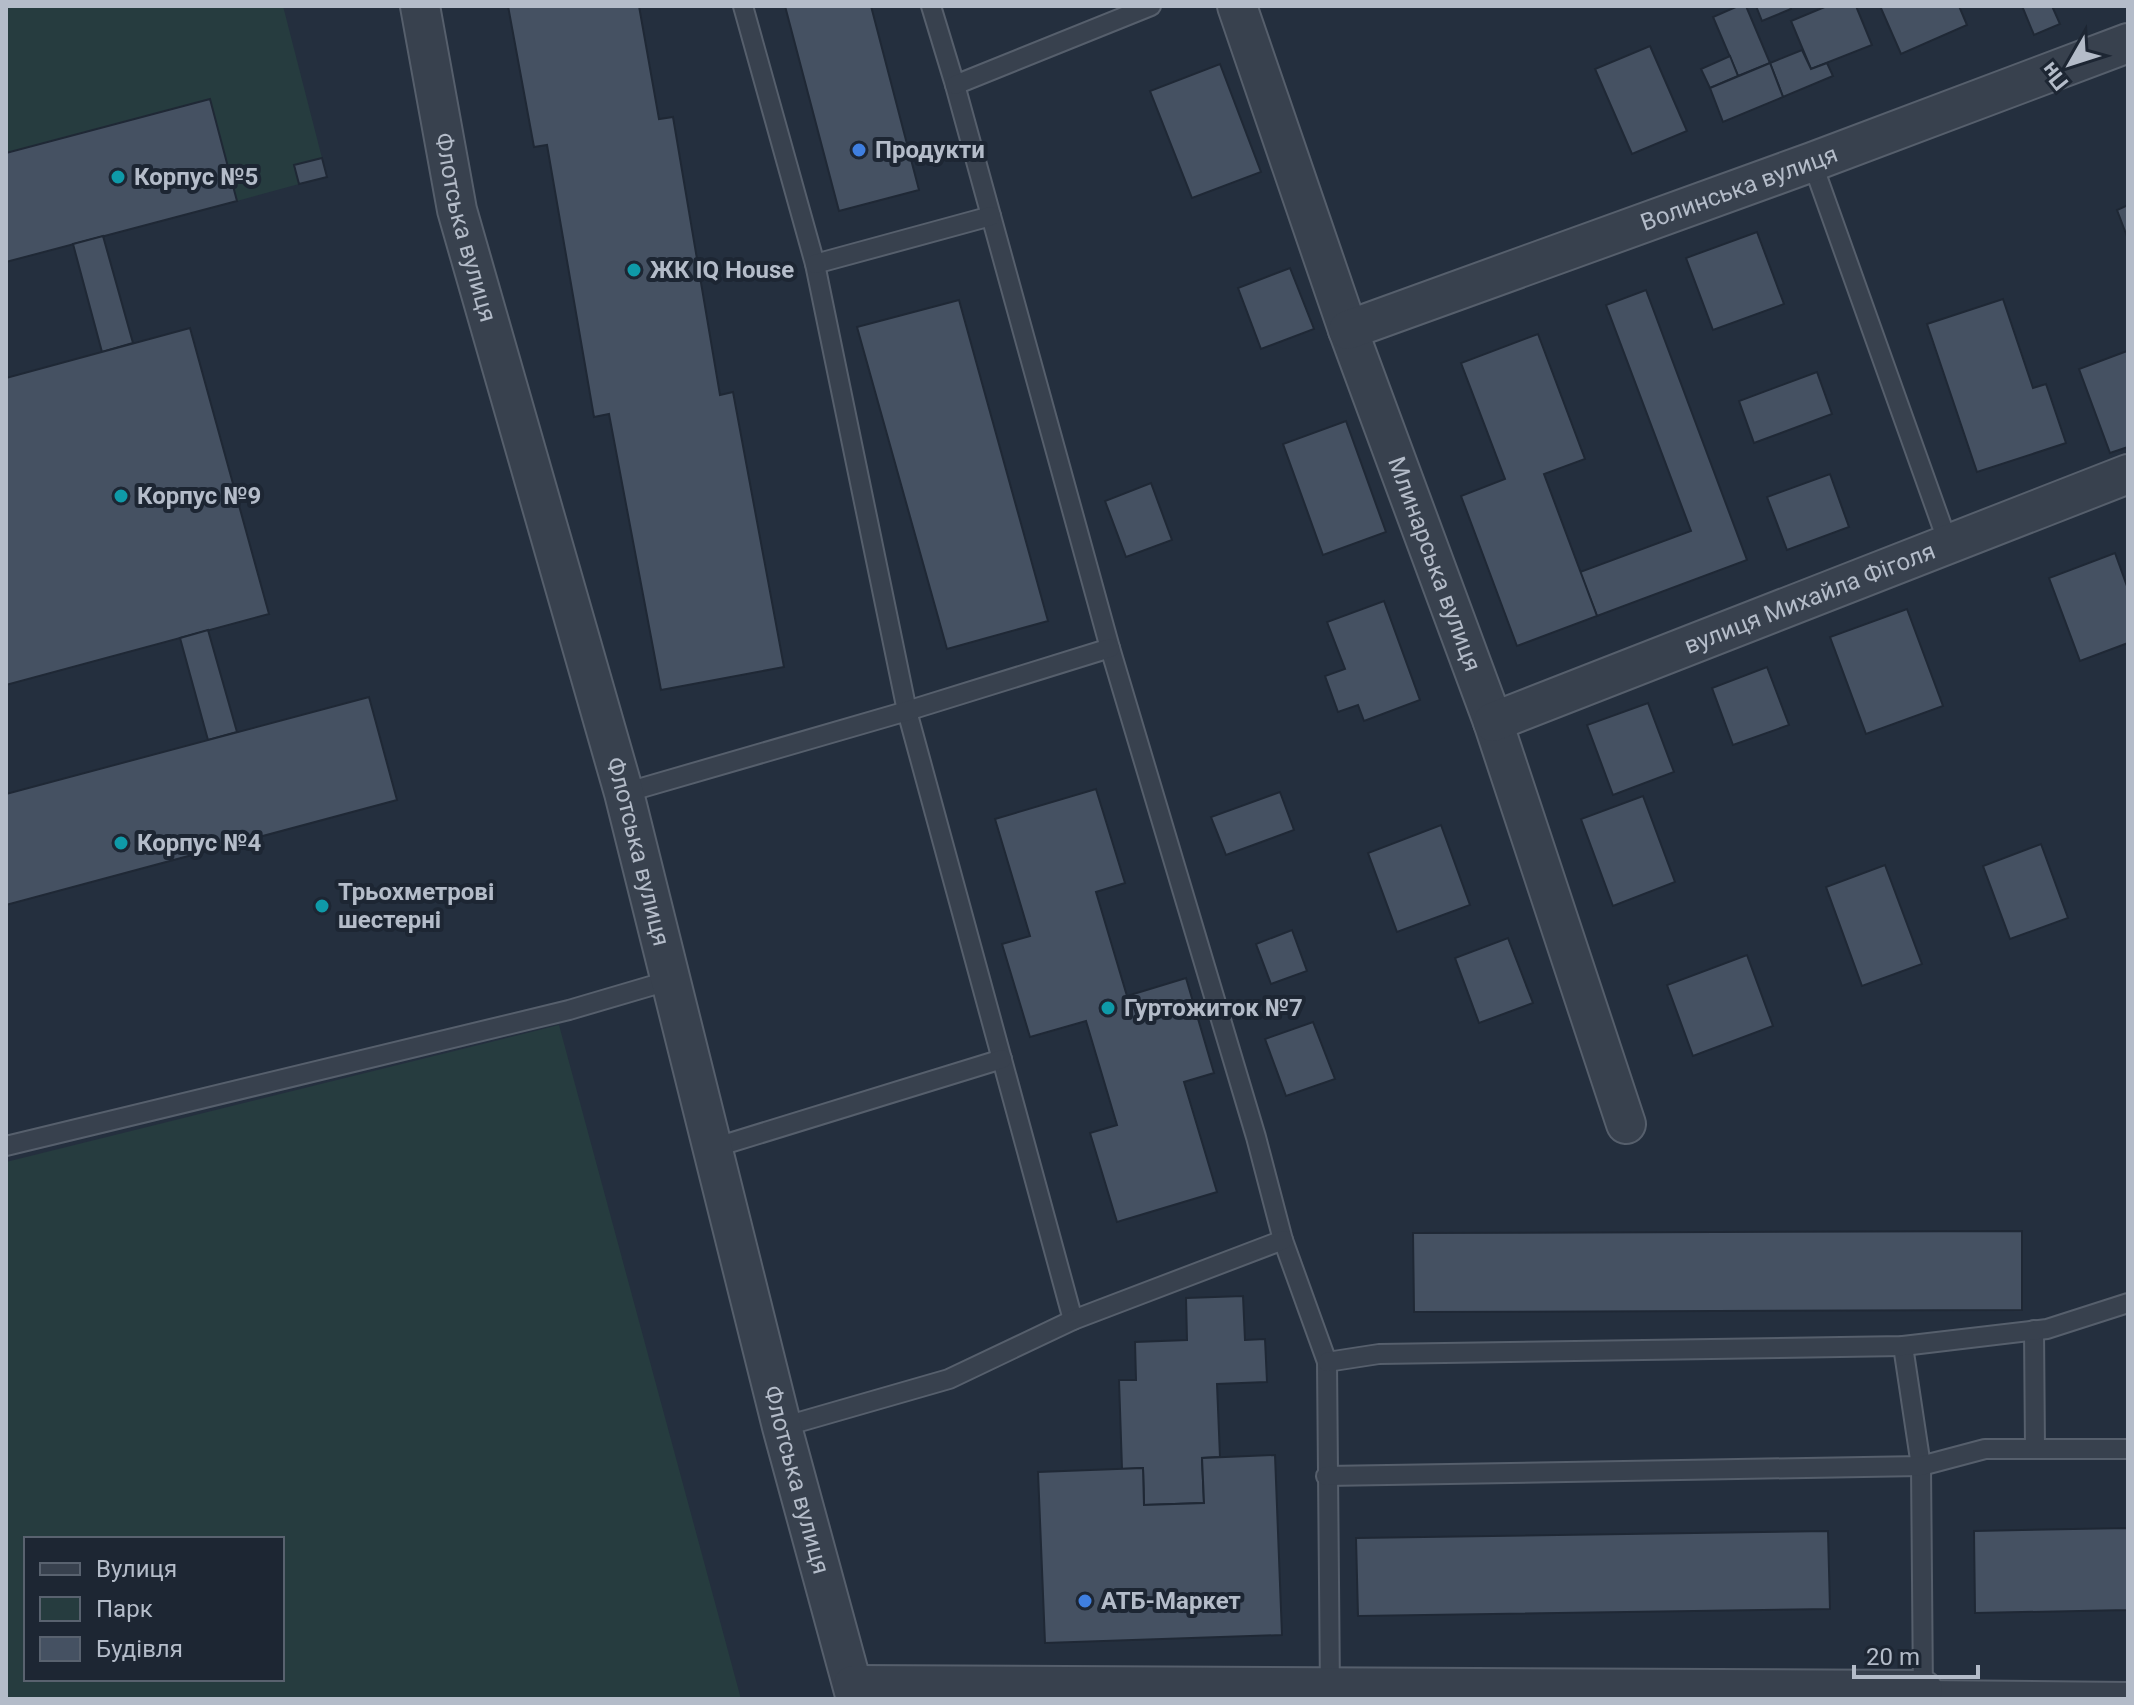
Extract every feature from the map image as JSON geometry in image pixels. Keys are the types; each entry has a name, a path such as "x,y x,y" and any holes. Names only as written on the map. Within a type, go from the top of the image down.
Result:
{"street":[{"name":"Флотська вулиця","path":"420,6 457,210 624,793 782,1427 854,1692"},
{"name":"Млинарська вулиця","path":"1237,6 1348,330 1493,722 1626,1124"},
{"name":"Волинська вулиця","path":"1348,330 1812,162 2128,43"},
{"name":"вулиця Михайла Фіголя","path":"1493,722 2128,474"},
{"path":"854,1692 1923,1695"}],"lane":[{"path":"743,6 815,264 907,711 1073,1320"},
{"path":"931,6 1110,648 1256,1137 1283,1240 1327,1362 1330,1693"},
{"path":"955,85 1151,6"},
{"path":"1812,162 1948,543"},
{"path":"815,264 991,216"},
{"path":"624,793 1110,648"},
{"path":"6,1146 569,1010 671,980"},
{"path":"713,1148 1002,1059"},
{"path":"782,1427 949,1379 1073,1320 1283,1240"},
{"path":"1327,1362 1379,1354 1903,1346 2047,1329 2128,1303"},
{"path":"2034,1330 2035,1449"},
{"path":"1903,1346 1921,1466 1923,1695 2128,1692"},
{"path":"1326,1476 1921,1466 1985,1449 2128,1449"}],"green space":[{"path":"6,6 283,6 322,158 294,165 299,184 237,201 6,153"},
{"path":"559,1025 741,1699 6,1699 6,1162"}],"building":[{"name":"ЖК IQ House","path":"508,6 639,6 659,119 673,117 720,395 733,392 784,667 661,690 609,414 594,417 547,145 534,147"},
{"path":"785,6 871,6 919,190 839,211"},
{"path":"1738,6 1746,6 1770,63 1738,76 1713,17"},
{"path":"1756,6 1790,6 1791,9 1762,21"},
{"path":"1827,6 1856,6 1872,45 1811,69 1791,21"},
{"path":"1880,6 1959,6 1967,25 1901,54"},
{"path":"2022,6 2052,6 2060,24 2034,35"},
{"path":"1650,46 1687,131 1632,154 1595,69"},
{"path":"1802,50 1811,69 1827,63 1833,76 1783,97 1770,63"},
{"path":"1730,56 1738,76 1710,88 1701,69"},
{"path":"1770,63 1783,97 1723,122 1710,88"},
{"path":"1220,64 1261,172 1192,198 1150,91"},
{"name":"Корпус №5","path":"210,99 237,201 6,262 6,153"},
{"path":"322,158 327,177 299,184 294,165"},
{"path":"2128,205 2128,239 2117,210"},
{"path":"1757,232 1784,304 1713,330 1686,258"},
{"path":"103,236 133,343 102,352 73,244"},
{"path":"1290,268 1314,329 1261,349 1238,288"},
{"path":"1646,290 1747,560 1597,616 1580,572 1691,531 1606,305"},
{"path":"2003,299 2033,388 2046,384 2066,443 1977,472 1927,324"},
{"path":"959,300 1048,621 947,649 857,327"},
{"name":"Корпус №9","path":"190,328 269,614 6,685 6,378"},
{"path":"1538,334 1585,459 1544,474 1597,616 1517,646 1461,496 1505,479 1461,363"},
{"path":"2127,351 2128,447 2110,453 2079,369"},
{"path":"1817,372 1832,414 1754,443 1739,401"},
{"path":"1346,421 1386,532 1323,555 1283,444"},
{"path":"1830,474 1849,527 1787,550 1767,497"},
{"path":"1151,483 1172,540 1126,557 1105,501"},
{"path":"2115,553 2128,589 2128,643 2080,661 2049,578"},
{"path":"1384,601 1420,700 1364,721 1358,705 1338,712 1325,676 1345,669 1327,622"},
{"path":"1907,609 1943,706 1866,734 1830,637"},
{"path":"208,630 237,732 208,740 180,638"},
{"path":"1767,667 1789,725 1733,745 1712,688"},
{"name":"Корпус №4","path":"369,697 397,800 6,905 6,794"},
{"path":"1648,703 1674,772 1613,795 1587,725"},
{"name":"Гуртожиток №7","path":"1096,789 1125,883 1096,892 1127,996 1186,978 1214,1073 1184,1082 1217,1192 1117,1222 1090,1133 1117,1125 1086,1021 1030,1037 1002,944 1030,936 995,819"},
{"path":"1280,792 1294,830 1226,855 1211,817"},
{"path":"1643,796 1675,882 1613,906 1581,819"},
{"path":"1441,825 1470,905 1397,932 1368,853"},
{"path":"2041,844 2068,918 2010,939 1983,866"},
{"path":"1885,865 1922,964 1862,986 1826,887"},
{"path":"1292,930 1307,971 1271,984 1256,944"},
{"path":"1508,938 1533,1003 1479,1023 1455,958"},
{"path":"1747,955 1773,1026 1693,1056 1667,985"},
{"path":"1313,1022 1335,1079 1286,1096 1265,1039"},
{"path":"2022,1231 2022,1310 1414,1312 1413,1233"},
{"path":"1243,1296 1245,1340 1265,1339 1267,1382 1217,1384 1220,1457 1202,1458 1204,1503 1144,1505 1143,1468 1122,1469 1119,1380 1136,1380 1135,1342 1187,1340 1186,1298"},
{"path":"1275,1455 1282,1635 1045,1643 1038,1472 1143,1468 1144,1505 1204,1503 1202,1458"},
{"path":"2128,1528 2128,1610 1975,1613 1974,1531"},
{"path":"1828,1531 1830,1609 1358,1616 1356,1538"}],"place":[{"name":"Продукти","path":"859,150"},
{"name":"Корпус №5","path":"118,177"},
{"name":"ЖК IQ House","path":"634,270"},
{"name":"Корпус №9","path":"121,496"},
{"name":"Корпус №4","path":"121,843"},
{"name":"Трьохметрові шестерні","path":"322,906"},
{"name":"Гуртожиток №7","path":"1108,1008"},
{"name":"АТБ-Маркет","path":"1085,1601"}]}
